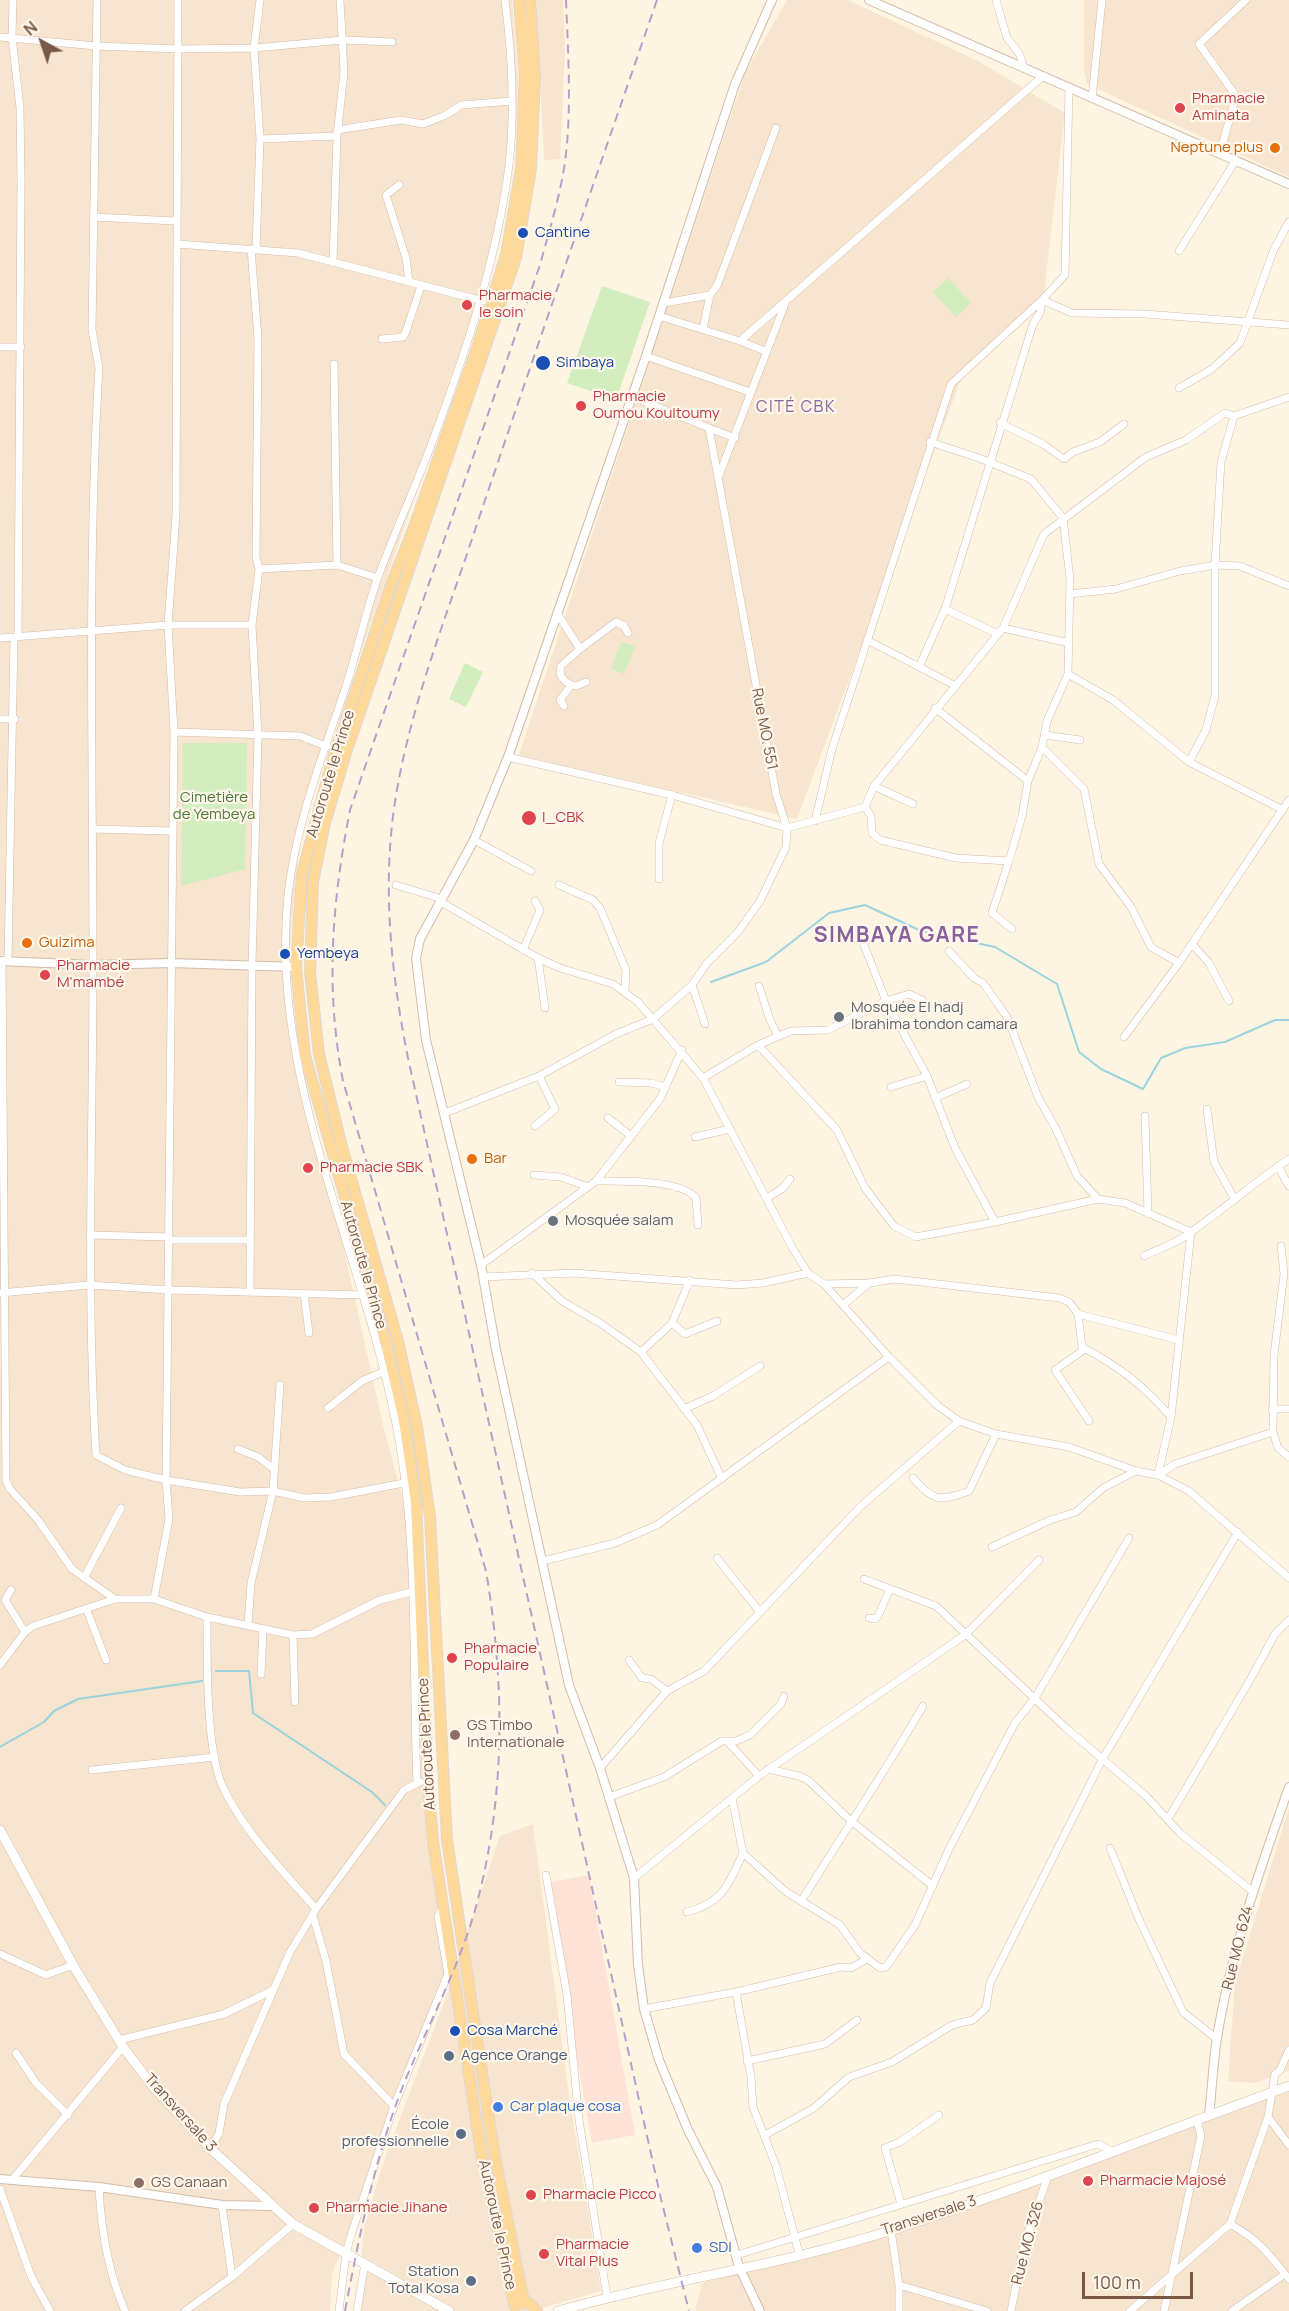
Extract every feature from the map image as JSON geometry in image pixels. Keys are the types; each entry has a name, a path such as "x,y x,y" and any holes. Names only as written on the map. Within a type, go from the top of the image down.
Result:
{"main road":[{"name":"Autoroute le Prince","path":"517,2307 482,2158 422,1782 416,1502 404,1420 366,1295 305,1055 296,967 302,874 336,750 486,302 506,255 521,168 525,77 519,0"},
{"name":"Autoroute le Prince","path":"517,2307 447,1839 430,1517 417,1426 398,1341 342,1147 319,1054 310,972 313,882 325,822 346,753 516,258 531,169 535,77 530,0"},
{"name":"Transversale 3","path":"0,1830 73,1965 121,2044 154,2088 211,2149 293,2224 449,2311"},
{"name":"Transversale 3","path":"558,2311 607,2297 891,2230 1048,2176 1289,2086"},
{"path":"517,2307 533,2305 537,2311"}],"street":[{"path":"13,0 12,37 20,108 21,347 15,719 4,961 3,1293 6,1480 10,1489 38,1521 72,1569 115,1599"},
{"path":"97,0 92,330 99,368 91,629 93,965 89,1285 96,1455 125,1470 166,1480 240,1492 273,1491 304,1498 331,1497 404,1483"},
{"path":"154,1599 169,1519 166,1480 171,831 174,732 168,625 176,515 178,0"},
{"path":"250,1290 252,965 258,735 252,625 259,569 256,557 258,338 254,249 260,139 254,48 260,0"},
{"path":"333,263 337,133 344,72 340,0"},
{"path":"177,244 298,253 486,302 509,165 512,101 505,0"},
{"path":"760,2311 739,2267 717,2187 688,2130 659,2060 644,2008 638,1965 634,1878 600,1768 569,1686 496,1350 481,1265 426,1040 417,975 420,939 474,840 508,757 664,303 735,84 772,0"},
{"path":"869,0 1289,184"},
{"path":"996,0 1007,38 1019,53 1024,67"},
{"path":"1092,98 1102,0"},
{"path":"1220,153 1236,96 1199,44 1246,0"},
{"path":"0,38 12,37 96,46 179,49 254,48 342,40 392,42"},
{"path":"740,341 1043,76"},
{"path":"815,821 832,749 869,640 930,442 951,384 1042,300 1065,275 1069,88"},
{"path":"260,139 337,133 401,120 423,124 447,115 461,105 512,101"},
{"path":"703,329 710,295 717,286 776,128"},
{"path":"1179,251 1236,160"},
{"path":"399,185 387,195 406,258 408,282"},
{"path":"93,217 177,221"},
{"path":"1179,388 1212,369 1240,343 1274,249 1289,222"},
{"path":"382,339 403,337 421,285"},
{"path":"664,303 710,295"},
{"path":"717,481 735,438 765,351 788,299"},
{"path":"1042,300 1071,313 1145,314 1289,325"},
{"path":"919,667 945,609 988,461 1033,324 1040,313 1042,300"},
{"path":"659,316 765,351"},
{"path":"0,347 21,347"},
{"path":"646,356 750,392"},
{"path":"334,364 337,565"},
{"path":"631,396 735,438"},
{"path":"865,807 874,786 935,708 1000,631 1044,534 1146,457 1186,440 1225,413 1234,416 1289,397"},
{"path":"1189,762 1206,730 1215,696 1215,565 1221,462 1234,416"},
{"path":"1000,423 1044,444 1064,459 1073,452 1100,442 1124,424"},
{"name":"Rue MO. 551","path":"709,428 776,794 787,828"},
{"path":"930,442 988,461 1031,479 1063,518 1070,594 1068,674 1047,721 1042,747 1028,781 1022,816 992,914 1012,929"},
{"path":"211,2149 219,2133 225,2104 290,1952 316,1909 404,1790 422,1782 404,1483 397,1428 366,1295 306,1101 289,1019 284,966 288,893 303,816 378,578 438,444"},
{"path":"259,569 337,565 378,578"},
{"path":"1070,594 1116,589 1215,565 1240,566 1289,586"},
{"path":"945,609 1000,631 1070,643"},
{"path":"557,613 580,649"},
{"path":"586,682 576,686 571,685 563,679 559,670 580,649 616,622 624,626 628,633"},
{"path":"0,638 91,629 168,625 252,625"},
{"path":"869,640 954,685"},
{"path":"1068,674 1113,700 1189,762 1282,810"},
{"path":"564,706 560,700 571,685"},
{"path":"935,708 1028,781"},
{"path":"0,719 15,719"},
{"path":"174,732 300,736 336,750"},
{"path":"1045,735 1080,740"},
{"path":"1042,747 1083,789 1099,864 1131,908 1151,947 1179,963"},
{"path":"508,757 672,795 787,828 865,807"},
{"path":"874,786 913,804"},
{"path":"659,879 659,843 672,795"},
{"path":"1124,1037 1179,963 1289,800"},
{"path":"865,807 871,816 872,833 880,840 956,858 1009,861"},
{"path":"445,1113 540,1076 616,1034 653,1019 692,985 707,963 738,932 759,901 786,847 787,828"},
{"path":"93,829 171,831"},
{"path":"474,840 531,871"},
{"path":"396,885 441,901 538,958 625,990 682,1050 703,1078 808,1273 824,1284 889,1357 937,1405 959,1421 996,1434 1069,1447 1136,1472 1158,1475 1189,1491 1289,1578"},
{"path":"559,885 593,900 600,908 626,970 625,990"},
{"path":"524,950 540,910 535,901"},
{"path":"1192,944 1209,963 1229,1001"},
{"path":"864,945 886,1001 927,1076 955,1148 995,1222"},
{"path":"949,951 974,978 983,983 1006,1017 1038,1098 1056,1129 1077,1176 1098,1199"},
{"path":"538,958 545,1008"},
{"path":"4,961 93,965 171,963 296,967"},
{"path":"692,985 705,1024"},
{"path":"759,986 778,1036"},
{"path":"703,1078 758,1045 778,1036 791,1031 828,1030 886,1001 913,994 922,1000 928,1009"},
{"path":"758,1045 837,1130 865,1188 885,1217 899,1230 915,1237 1098,1199 1125,1203 1191,1232"},
{"path":"481,1265 596,1181 660,1099 682,1050"},
{"path":"535,1126 555,1109 540,1076"},
{"path":"891,1087 927,1076"},
{"path":"619,1082 651,1083 666,1087"},
{"path":"935,1098 967,1084"},
{"path":"1207,1109 1214,1162 1235,1200"},
{"path":"1145,1116 1148,1214"},
{"path":"608,1118 631,1136"},
{"path":"695,1137 730,1129"},
{"path":"1144,1256 1180,1241 1235,1200 1254,1181 1289,1159"},
{"path":"1278,1166 1289,1185"},
{"path":"534,1175 561,1177 588,1187"},
{"path":"766,1198 783,1188 790,1179"},
{"path":"596,1181 645,1180 689,1192 696,1198 698,1225"},
{"path":"1158,1475 1171,1417 1191,1232"},
{"path":"90,1235 250,1239"},
{"path":"1281,1246 1284,1274 1274,1355 1272,1409 1273,1432 1278,1448 1289,1457"},
{"path":"483,1277 532,1273 620,1275 738,1285 763,1283 808,1273"},
{"path":"532,1273 562,1300 641,1352 697,1425 722,1479"},
{"path":"824,1284 869,1283 895,1279 1021,1292 1070,1302 1078,1314 1082,1347 1122,1369 1146,1389 1171,1417"},
{"path":"641,1352 672,1323 690,1280"},
{"path":"843,1305 869,1283"},
{"path":"3,1293 89,1285 169,1290 250,1290 366,1295"},
{"path":"304,1293 309,1333"},
{"path":"1078,1314 1179,1340"},
{"path":"672,1323 685,1334 717,1321"},
{"path":"1085,1348 1055,1370 1089,1421"},
{"path":"543,1561 615,1543 657,1525 889,1357"},
{"path":"684,1409 713,1396 760,1366"},
{"path":"328,1408 362,1381 385,1371"},
{"path":"248,1625 251,1583 273,1491 280,1384"},
{"path":"1272,1409 1289,1409"},
{"path":"600,1768 667,1691 704,1671 861,1506 959,1421"},
{"path":"1158,1475 1175,1464 1273,1432"},
{"path":"913,1478 928,1496 954,1497 969,1491 996,1434"},
{"path":"238,1449 258,1457 274,1469"},
{"path":"992,1547 1050,1520 1076,1512 1103,1488 1136,1472"},
{"path":"84,1578 121,1508"},
{"path":"765,2135 814,2108 849,2077 892,2062 952,2025 973,2020 986,2008 990,1983 1102,1761 1238,1532"},
{"path":"732,1798 743,1853 785,1891 840,1925 867,1959 880,1968 886,1967 915,1925 949,1849 1015,1723 1035,1698 1128,1538"},
{"path":"717,1558 759,1611"},
{"path":"634,1878 768,1769 965,1635 1039,1560"},
{"path":"864,1579 936,1606 1102,1761 1146,1796 1180,1833 1252,1890"},
{"path":"869,1618 875,1619 878,1616 890,1589"},
{"path":"11,1590 4,1600 25,1632"},
{"path":"0,1665 25,1632 33,1626 115,1599 154,1599 207,1617 293,1635 312,1634 380,1600 411,1592"},
{"path":"86,1608 106,1660"},
{"path":"207,1617 207,1662 215,1757 222,1785 267,1852 316,1909"},
{"path":"1168,1819 1275,1634 1289,1620"},
{"path":"261,1674 263,1629"},
{"path":"293,1635 295,1702"},
{"path":"629,1660 642,1678 651,1679 667,1691"},
{"path":"609,1797 655,1781 722,1741 750,1735 781,1704 784,1696"},
{"path":"801,1900 851,1821 884,1775 923,1706"},
{"path":"727,1741 759,1776"},
{"path":"92,1770 215,1757"},
{"path":"768,1769 808,1780 851,1821 933,1886"},
{"name":"Rue MO. 624","path":"1209,2115 1217,2038 1230,1975 1252,1890 1289,1787"},
{"path":"1110,1848 1138,1917 1183,2012 1217,2038"},
{"path":"687,1912 707,1906 718,1898 726,1888 743,1853"},
{"path":"546,1875 567,1995 579,2120 607,2297"},
{"path":"339,2311 346,2253 394,2106 448,1974 438,1916 442,1910"},
{"path":"313,1917 326,1961 344,2054 394,2106"},
{"path":"0,1954 46,1975 73,1965"},
{"path":"644,2008 736,1992 841,1967 850,1968 867,1959"},
{"path":"12,2180 17,2170 68,2115 121,2044 224,2014 273,1990"},
{"path":"736,1992 753,2108 765,2135 800,2253"},
{"path":"747,2061 825,2044 857,2020"},
{"path":"1130,2311 1171,2278 1230,2224 1268,2117 1270,2093 1275,2074 1280,2070 1289,2050"},
{"path":"16,2053 36,2083 68,2115"},
{"path":"901,2204 885,2148 900,2142 939,2115"},
{"path":"1268,2117 1289,2145"},
{"path":"1164,2311 1200,2136 1197,2121"},
{"path":"737,2255 877,2214 901,2204 1098,2144 1114,2152"},
{"name":"Rue MO. 326","path":"1011,2311 1024,2245 1048,2176"},
{"path":"0,2179 99,2187 222,2205 271,2206"},
{"path":"99,2187 100,2217 112,2282 125,2311"},
{"path":"0,2189 31,2276 50,2311"},
{"path":"222,2205 232,2277"},
{"path":"185,2311 232,2277 293,2224"},
{"path":"1230,2224 1252,2236 1267,2250 1287,2277 1232,2311"},
{"path":"891,2230 899,2284 899,2311"},
{"path":"357,2311 365,2263"},
{"path":"899,2284 987,2311"}],"shaded area":[{"path":"0,0 512,0 520,104 487,290 301,824 286,990 383,1425 407,1514 419,1759 448,1970 438,2007 332,2274 330,2311 0,2311"},
{"path":"536,0 563,0 565,52 560,159 544,160"},
{"path":"787,0 848,0 978,61 1065,113 1044,292 963,374 797,819 519,755 745,73"},
{"path":"1084,0 1289,0 1289,177 1087,84 1084,71"},
{"path":"1289,1808 1289,2071 1255,2083 1228,2081 1235,1983"},
{"path":"533,1824 569,2096 601,2291 532,2311 357,2311 364,2229 382,2166 443,2005 500,1836"},
{"path":"589,1875 635,2135 592,2143 546,1883"},
{"path":"1289,2090 1289,2311 695,2311 702,2283 968,2205"}],"green space":[{"path":"948,278 971,303 956,317 933,292"},
{"path":"602,286 650,302 616,400 567,383"},
{"path":"621,642 635,646 624,674 611,669"},
{"path":"465,663 483,672 466,707 449,699"},
{"name":"Cimetière de Yembeya","path":"183,743 247,743 245,869 181,886"}],"waterway":[{"path":"711,982 766,962 829,913 865,905 921,931 995,947 1057,984 1079,1052 1101,1069 1143,1089 1161,1058 1185,1048 1225,1042 1275,1020 1289,1020"},
{"path":"216,1671 249,1671 253,1713 372,1792 385,1805"},
{"path":"0,1747 44,1722 54,1711 78,1699 202,1681"}],"railway":[{"path":"345,2311 368,2200 391,2118 410,2068 459,1956 475,1910 485,1868 497,1783 499,1698 497,1656 486,1571 343,1081 334,1012 335,912 350,810 540,265 557,201 565,162 568,122 566,0"},
{"path":"657,0 417,704 399,778 393,816 389,907 394,968 408,1058 661,2199 689,2311"}],"place":[{"name":"Pharmacie Aminata","path":"1180,108"},
{"name":"Neptune plus","path":"1275,148"},
{"name":"Cantine","path":"523,233"},
{"name":"Pharmacie le soin","path":"467,305"},
{"name":"Simbaya","path":"543,363"},
{"name":"Pharmacie Oumou Koultoumy","path":"581,406"},
{"name":"I_CBK","path":"529,818"},
{"name":"Guizima","path":"27,943"},
{"name":"Yembeya","path":"285,954"},
{"name":"Pharmacie M'mambé","path":"45,975"},
{"name":"Mosquée El hadj Ibrahima tondon camara","path":"839,1017"},
{"name":"Bar","path":"472,1159"},
{"name":"Pharmacie SBK","path":"308,1168"},
{"name":"Mosquée salam","path":"553,1221"},
{"name":"Pharmacie Populaire","path":"452,1658"},
{"name":"GS Timbo Internationale","path":"455,1735"},
{"name":"Cosa Marché","path":"455,2031"},
{"name":"Agence Orange","path":"449,2056"},
{"name":"Car plaque cosa","path":"498,2107"},
{"name":"École professionnelle","path":"461,2134"},
{"name":"Pharmacie Majosé","path":"1088,2181"},
{"name":"GS Canaan","path":"139,2183"},
{"name":"Pharmacie Picco","path":"531,2195"},
{"name":"Pharmacie Jihane","path":"314,2208"},
{"name":"SDI","path":"697,2248"},
{"name":"Pharmacie Vital Plus","path":"544,2254"},
{"name":"Station Total Kosa","path":"471,2281"}],"district":[{"name":"CITÉ CBK","path":"796,408"},
{"name":"SIMBAYA GARE","path":"897,936"}]}
